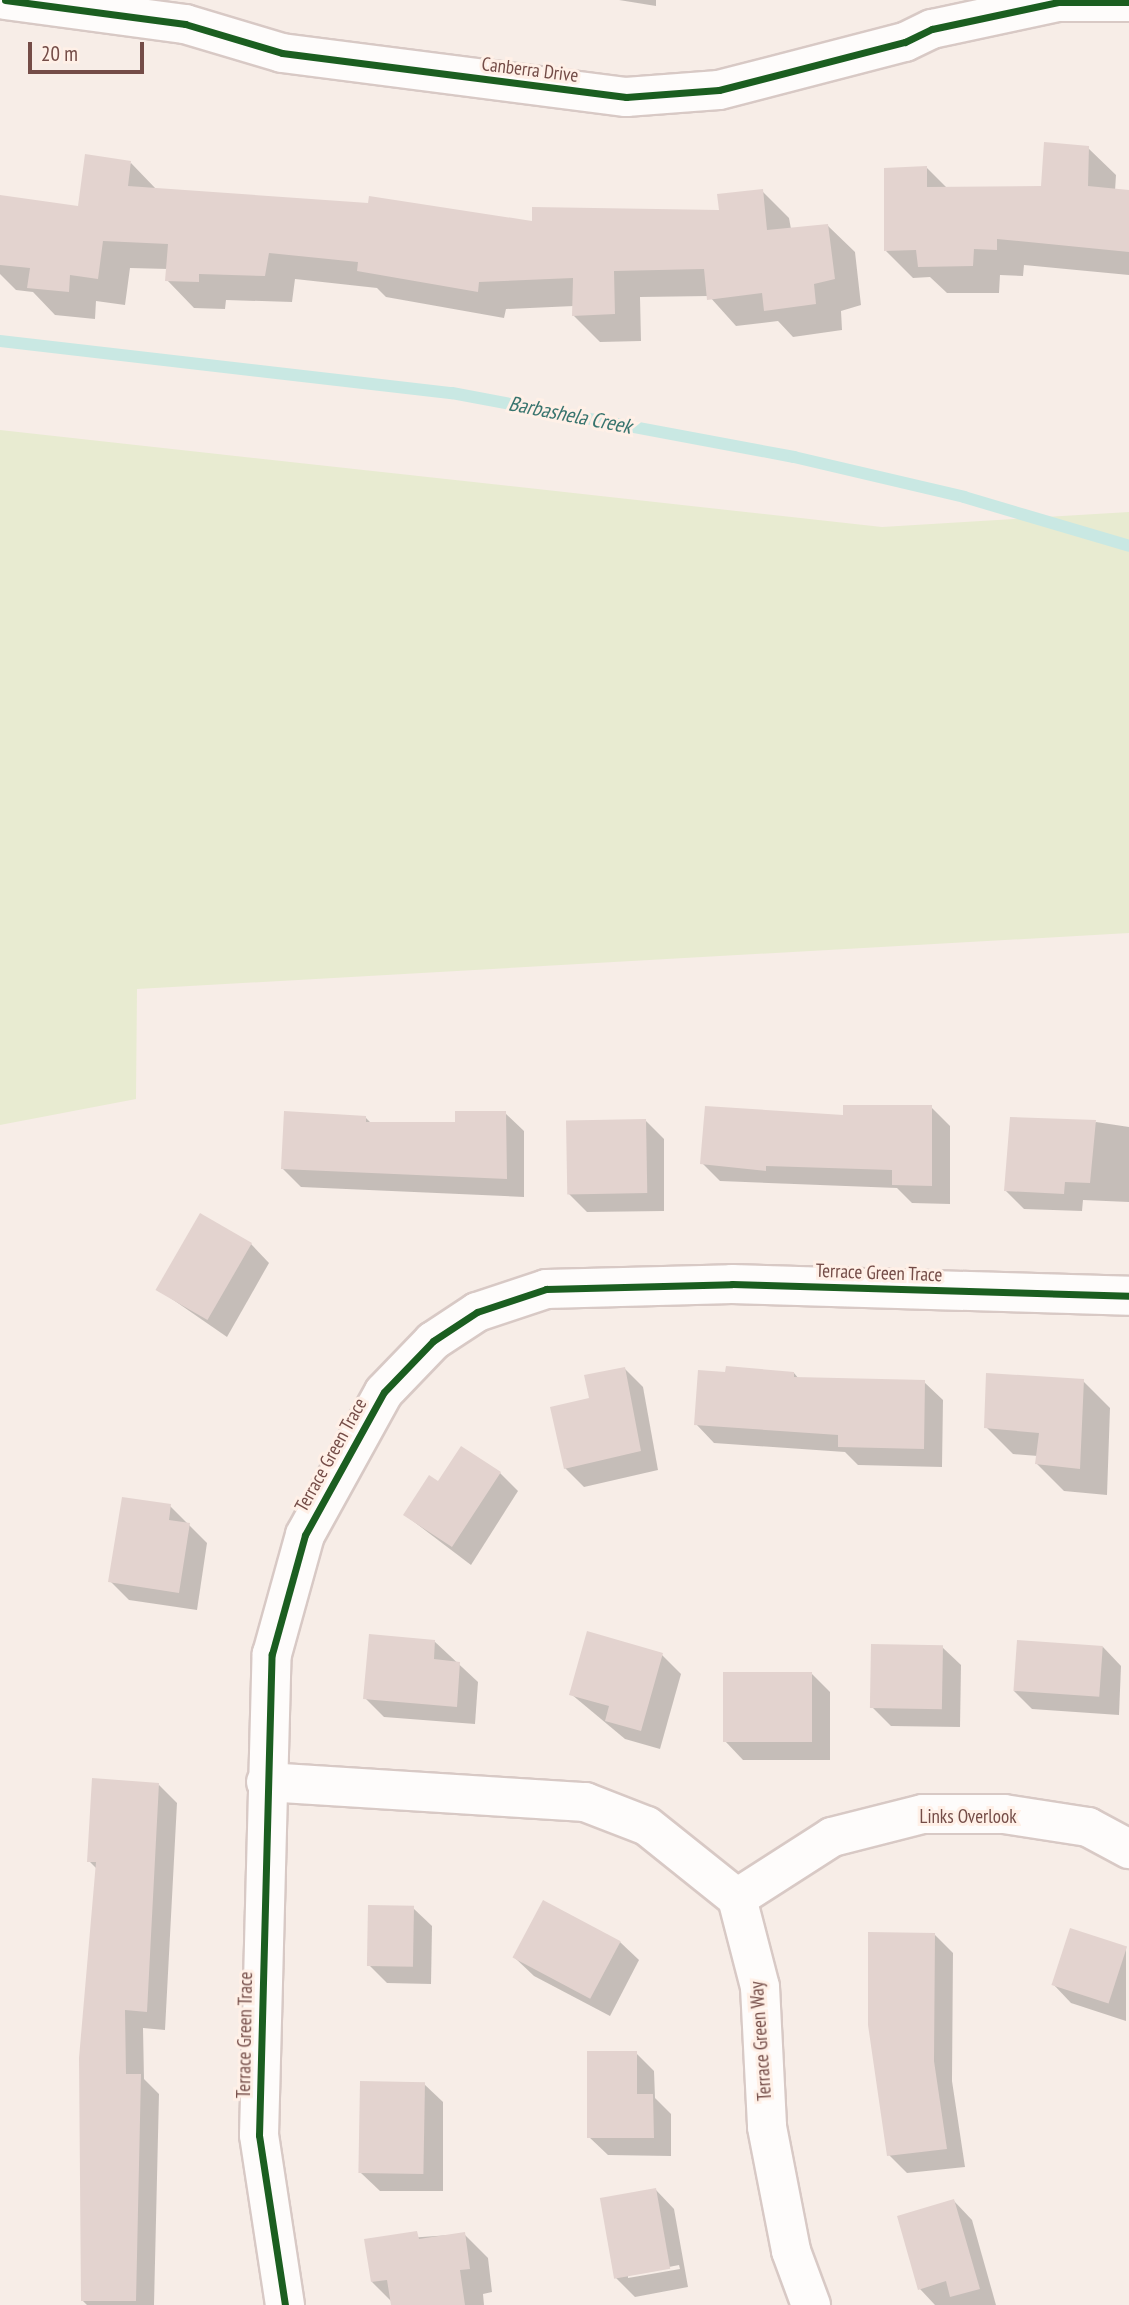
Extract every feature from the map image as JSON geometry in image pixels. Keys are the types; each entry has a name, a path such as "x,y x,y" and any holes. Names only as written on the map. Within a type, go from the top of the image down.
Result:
{"street":[{"name":"Canberra Drive","path":"5,0 185,24 282,53 626,97 719,90 905,42 932,29 1058,2 1129,2"},
{"name":"Terrace Green Trace","path":"285,2305 259,2135 266,1782 272,1654 305,1535 384,1392 433,1340 477,1312 559,1288 732,1284 1129,1296"},
{"path":"266,1782 585,1802 647,1826 737,1898"},
{"name":"Links Overlook","path":"737,1898 832,1837 923,1814 1004,1814 1088,1827 1129,1849"},
{"name":"Terrace Green Way","path":"737,1898 760,1987 767,2127 792,2251 811,2305"}],"green space":[{"path":"0,430 882,527 1129,512 1129,933 137,989 136,1099 0,1125"}],"building":[{"path":"1044,142 1089,146 1088,186 1129,190 1129,252 997,239 997,250 974,249 973,266 918,267 916,250 884,251 884,168 927,166 927,187 1041,186"},
{"path":"85,154 131,161 128,186 368,203 369,196 532,221 532,207 719,210 717,194 763,189 767,230 828,224 835,279 814,284 816,304 764,311 762,293 707,300 704,269 614,271 615,314 572,316 573,278 479,282 478,292 357,271 358,262 269,253 265,276 199,274 199,282 165,281 168,244 103,241 98,279 70,275 69,292 27,288 30,268 0,265 0,195 78,206"},
{"path":"843,1105 932,1105 932,1186 892,1185 892,1170 766,1166 766,1171 700,1164 705,1106 843,1115"},
{"path":"284,1111 366,1116 366,1122 455,1122 455,1111 506,1111 507,1179 281,1169"},
{"path":"1010,1117 1096,1120 1090,1183 1065,1182 1064,1194 1004,1191"},
{"path":"646,1119 647,1193 567,1194 566,1120"},
{"path":"200,1213 252,1243 207,1320 156,1290"},
{"path":"726,1366 794,1372 794,1377 925,1380 924,1449 838,1447 838,1435 694,1425 698,1370 725,1372"},
{"path":"625,1367 641,1451 564,1469 550,1407 589,1398 584,1375"},
{"path":"986,1373 1084,1379 1080,1469 1035,1464 1039,1433 984,1428"},
{"path":"461,1446 501,1472 452,1547 403,1515 429,1475 438,1481"},
{"path":"122,1497 171,1504 169,1520 190,1523 179,1593 108,1582"},
{"path":"587,1631 663,1653 641,1731 605,1721 609,1706 569,1695"},
{"path":"369,1634 435,1640 434,1659 460,1662 457,1707 363,1699"},
{"path":"1017,1640 1103,1646 1099,1697 1013,1691"},
{"path":"871,1644 943,1645 942,1709 870,1708"},
{"path":"723,1672 812,1672 812,1742 723,1742"},
{"path":"92,1778 159,1783 147,2012 125,2010 126,2074 141,2074 136,2301 81,2301 79,2058 96,1862 87,1862"},
{"path":"543,1900 621,1941 590,1999 512,1957"},
{"path":"368,1905 414,1906 413,1967 367,1966"},
{"path":"1070,1928 1127,1947 1109,2004 1051,1985"},
{"path":"868,1932 935,1933 934,2061 947,2149 887,2156 868,2025"},
{"path":"587,2051 637,2051 637,2094 653,2094 654,2138 587,2138"},
{"path":"360,2081 425,2082 423,2174 358,2173"},
{"path":"656,2188 670,2269 614,2279 600,2198"},
{"path":"954,2199 980,2289 950,2297 946,2281 918,2290 897,2216"},
{"path":"417,2231 419,2239 465,2232 470,2269 460,2270 465,2305 391,2305 387,2280 371,2282 364,2239"}],"waterway":[{"name":"Barbashela Creek","path":"0,341 452,393 794,457 964,497 1129,546"}],"cycle path":[{"path":"5,0 185,24 282,53 626,97 719,90 905,42 932,29 1058,2 1129,2"},
{"path":"285,2305 259,2135 272,1654 305,1535 384,1392 433,1341 477,1312 546,1289 732,1284 1129,1296"}]}
